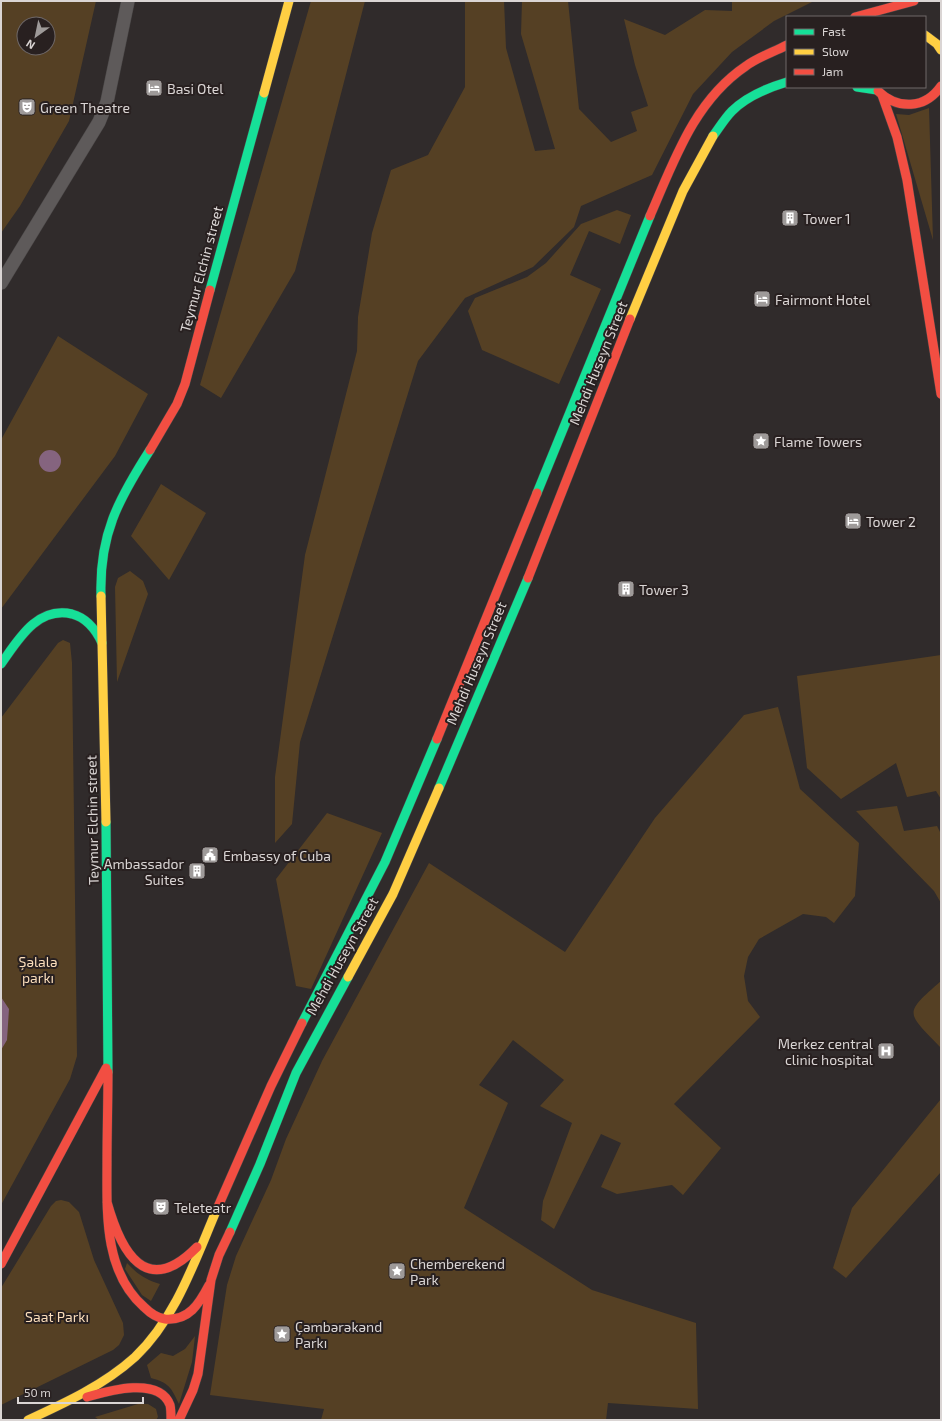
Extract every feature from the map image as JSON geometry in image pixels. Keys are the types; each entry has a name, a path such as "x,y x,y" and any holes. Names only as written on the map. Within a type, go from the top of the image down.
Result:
{"main road":[{"name":"Teymur Elchin street","path":"108,1065 105,733 101,573 107,531 115,510 181,395 289,1"},
{"path":"859,16 914,1"},
{"path":"906,14 924,3"},
{"path":"926,35 937,44 941,50"},
{"name":"Mehdi Huseyn Street","path":"207,1234 280,1066 375,885 400,833 603,329 673,162 692,124 710,97 731,77 747,65 786,45"},
{"name":"Mehdi Huseyn Street","path":"211,1280 219,1255 260,1164 296,1073 393,894 416,842 528,579 622,338 684,191 709,142 732,111 752,96 770,87 786,82"},
{"path":"862,88 878,91 898,104 917,104 934,96 941,86"},
{"path":"878,91 893,123 910,188 927,313 941,394"},
{"path":"1,664 38,619 53,612 68,612 87,621 94,628 102,643"},
{"path":"108,1065 107,1202 110,1241 125,1285 139,1305 164,1319 180,1319 190,1314 198,1306 211,1280"},
{"path":"1,1264 108,1065"},
{"path":"107,1202 115,1229 124,1246 136,1262 153,1270 170,1269 180,1263 193,1253 207,1234"},
{"path":"28,1420 62,1404 121,1368 136,1356 164,1319 191,1270 207,1234"},
{"path":"179,1420 193,1390 198,1374 211,1280"},
{"path":"62,1404 126,1388 144,1387 155,1390 163,1395 168,1404 171,1420"}],"street":[{"path":"1,283 99,122 107,102 128,1"}],"green space":[{"path":"1,1 96,1 69,121 20,206 1,233"},
{"path":"311,1 365,1 295,271 221,398 200,385"},
{"path":"465,1 504,1 506,48 535,151 555,149 521,34 522,1 568,1 579,109 611,142 637,131 631,112 648,106 635,65 624,19 665,35 705,10 732,11 732,1 814,1 774,21 732,52 693,94 652,175 581,206 574,227 533,267 465,298 418,361 300,742 292,824 275,843 275,777 305,555 357,351 358,317 372,233 391,170 428,155 465,87"},
{"path":"929,108 933,240 896,114 909,115"},
{"path":"617,210 631,215 620,244 589,231 570,275 601,289 559,384 482,350 468,311 475,298 527,277 546,263 581,224"},
{"path":"58,336 148,394 115,456 1,609 1,440"},
{"path":"161,484 206,513 169,580 131,536"},
{"path":"130,571 143,581 148,594 117,682 115,587 118,578"},
{"name":"Şəlalə parkı","path":"63,640 70,643 72,663 77,1056 70,1079 1,1205 1,718 58,643"},
{"path":"941,655 941,799 936,791 907,797 896,763 841,799 807,768 797,676"},
{"path":"778,707 800,789 859,843 855,896 834,923 826,917 803,914 759,939 748,957 744,976 748,1001 760,1017 674,1104 721,1148 683,1195 672,1185 617,1194 601,1187 621,1143 601,1134 554,1229 541,1220 543,1201 572,1123 540,1106 564,1080 513,1040 479,1085 508,1103 464,1208 592,1290 696,1323 698,1409 608,1403 606,1420 321,1420 324,1409 210,1395 227,1285 236,1256 271,1180 286,1139 322,1061 429,863 565,952 655,818 744,715"},
{"path":"897,806 904,831 937,826 941,834 941,903 934,891 856,811"},
{"path":"327,813 382,833 311,989 296,986 276,879"},
{"path":"941,981 941,1048 921,1027 914,1014 915,1008 920,1001"},
{"path":"941,1099 941,1172 846,1278 833,1268 852,1208"},
{"name":"Saat Parkı","path":"61,1200 69,1202 79,1212 94,1260 123,1323 124,1335 119,1345 113,1350 1,1405 1,1288 51,1206 56,1201"},
{"path":"127,1263 142,1276 150,1281 160,1284 151,1301 142,1295 125,1269"},
{"path":"195,1336 192,1362 179,1404 169,1386 151,1378 147,1365 161,1353 173,1356 185,1349"},
{"path":"138,1404 148,1404 156,1409 158,1417 156,1420 99,1420 95,1417"}],"shaded area":[{"path":"50,450 58,453 61,461 58,469 50,472 42,469 39,461 42,453"},
{"path":"1,997 9,1009 7,1040 1,1050"}],"traffic: fast":[{"path":"713,136 729,114 744,101 765,90 786,82"},
{"path":"864,88 877,90"},
{"path":"210,290 264,93"},
{"path":"537,493 650,216"},
{"path":"101,596 101,574 107,536 120,502 150,450"},
{"path":"439,788 528,578"},
{"path":"1,664 14,645 30,627 49,615 60,613 72,614 82,618 90,625 102,643"},
{"path":"302,1023 385,862 437,739"},
{"path":"106,822 108,1072"},
{"path":"230,1232 260,1164 296,1073 348,977"}],"traffic: slow":[{"path":"264,93 289,1"},
{"path":"926,36 937,44 941,50"},
{"path":"630,319 683,191 713,136"},
{"path":"101,596 106,822"},
{"path":"348,977 393,894 439,788"},
{"path":"28,1420 97,1385 123,1367 149,1342 162,1325 183,1288 217,1209"}],"traffic: jam":[{"path":"859,16 914,1"},
{"path":"650,216 677,154 699,114 712,96 728,80 746,66 786,45"},
{"path":"878,91 894,101 903,104 911,104 919,103 927,99 935,94 941,86"},
{"path":"882,95 897,137 907,180 941,394"},
{"path":"150,450 177,404 185,384 210,290"},
{"path":"528,578 630,319"},
{"path":"437,739 537,493"},
{"path":"217,1209 271,1086 302,1023"},
{"path":"1,1264 106,1068"},
{"path":"108,1072 108,1219 114,1258 121,1276 131,1292 148,1311 165,1319 173,1319 187,1314 197,1305 209,1285"},
{"path":"107,1202 120,1237 128,1252 138,1263 150,1269 163,1269 179,1262 197,1247"},
{"path":"179,1420 193,1390 198,1374 211,1280 219,1255 230,1232"},
{"path":"87,1397 120,1389 144,1388 155,1391 164,1396 170,1405 171,1420"}],"place":[{"name":"Basi Otel","path":"154,88"},
{"name":"Green Theatre","path":"27,107"},
{"name":"Tower 1","path":"790,218"},
{"name":"Fairmont Hotel","path":"762,299"},
{"name":"Flame Towers","path":"761,441"},
{"name":"Tower 2","path":"853,521"},
{"name":"Tower 3","path":"626,589"},
{"name":"Embassy of Cuba","path":"210,855"},
{"name":"Ambassador Suites","path":"197,871"},
{"name":"Merkez central clinic hospital","path":"886,1051"},
{"name":"Teleteatr","path":"161,1207"},
{"name":"Chemberekend Park","path":"397,1271"},
{"name":"Çəmbərəkənd Parkı","path":"282,1334"}]}
